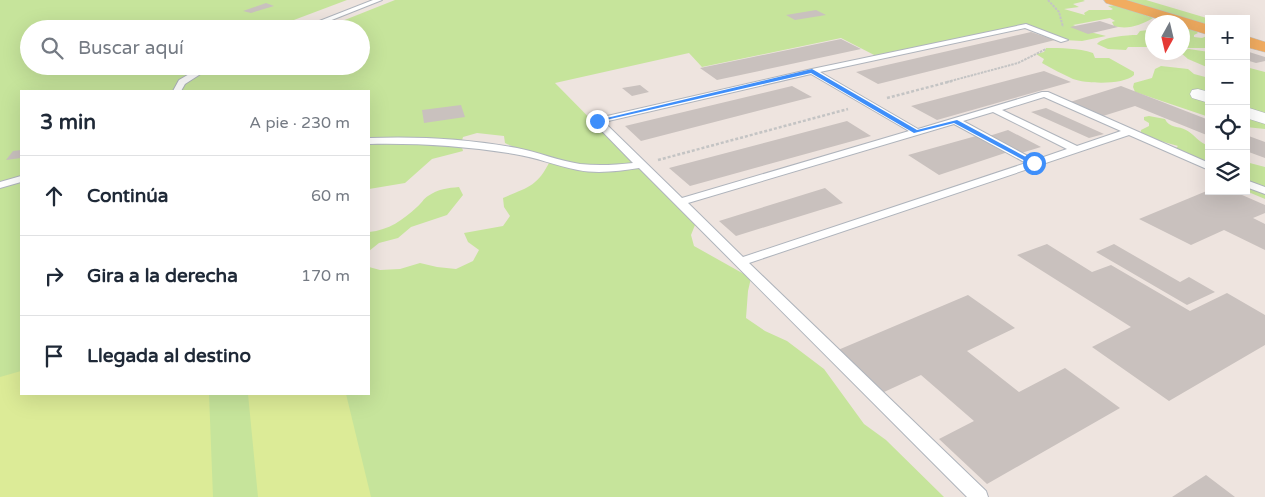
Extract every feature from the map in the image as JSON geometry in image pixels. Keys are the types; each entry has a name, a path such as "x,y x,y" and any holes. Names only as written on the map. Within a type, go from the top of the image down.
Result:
{"main road":[{"path":"1111,0 1205,29"},
{"path":"1152,0 1205,15"},
{"path":"1250,28 1265,33"},
{"path":"1250,42 1265,46"}],"street":[{"path":"1250,113 1265,119"}],"lane":[{"path":"326,20 379,0"},
{"path":"979,497 597,121 812,71 1026,26 1064,40"},
{"path":"812,71 917,132"},
{"path":"178,90 182,82 194,75"},
{"path":"680,202 1045,94 1205,165"},
{"path":"994,109 1074,149"},
{"path":"955,121 1034,163"},
{"path":"740,262 1128,132"},
{"path":"370,141 399,140 452,143 517,151 578,168 602,169 642,165"},
{"path":"0,185 20,179"},
{"path":"1250,185 1265,191"}],"green space":[{"path":"0,0 347,0 294,20 20,20 20,75 370,75 370,20 345,20 395,0 1083,0 1085,1 1073,4 1079,7 1064,9 1085,15 1084,13 1089,10 1111,10 1113,9 1108,6 1117,5 1145,15 1145,22 1129,27 1114,26 1112,22 1115,21 1110,18 1073,25 1106,36 1082,41 1064,40 1025,25 880,58 841,38 702,67 689,53 555,83 695,225 691,235 694,246 751,278 746,318 765,331 787,341 824,369 864,424 886,440 944,497 0,497"},
{"path":"1122,0 1146,0 1205,18 1205,25 1190,20 1190,15 1172,15"},
{"path":"1190,28 1198,33 1194,37 1205,37 1205,48 1190,48"},
{"path":"1145,30 1145,47 1128,47 1126,50 1108,49 1097,44 1109,38 1137,35 1140,31"},
{"path":"1046,48 1087,51 1093,53 1095,58 1109,58 1134,72 1134,75 1122,81 1105,83 1079,81 1042,63 1044,59 1036,54 1044,52"},
{"path":"1190,49 1205,51 1205,66 1190,60"},
{"path":"1161,66 1188,69 1194,74 1205,77 1205,116 1135,92 1134,83 1152,78 1155,69"},
{"path":"1250,68 1265,72 1265,129 1250,127"},
{"path":"1144,117 1165,119 1169,124 1186,130 1205,144 1205,166 1176,155 1175,149 1178,146 1146,137 1141,133 1141,130 1149,126"},
{"path":"1250,163 1265,167 1265,199 1250,193"},
{"path":"459,187 463,195 447,215 411,227 398,238 379,243 370,250 370,232 395,224 425,198 443,189"},
{"path":"20,371 20,395 209,395 213,497 0,497 0,377"},
{"path":"248,395 346,395 371,497 258,497"}],"building":[{"path":"266,3 274,6 251,13 243,11"},
{"path":"816,10 826,15 795,20 786,15"},
{"path":"1100,21 1118,27 1088,34 1070,27"},
{"path":"1031,32 1055,40 878,84 856,72"},
{"path":"841,39 861,49 717,80 700,68"},
{"path":"1250,52 1265,57 1265,61 1256,63 1250,61"},
{"path":"1044,71 1071,82 937,120 911,106"},
{"path":"640,85 649,92 632,96 622,88"},
{"path":"792,86 812,97 641,141 625,126"},
{"path":"1121,86 1205,118 1205,134 1135,106 1103,116 1070,102"},
{"path":"461,105 465,117 424,123 422,110"},
{"path":"1046,108 1104,134 1089,138 1031,112"},
{"path":"847,121 871,136 690,186 669,168"},
{"path":"1008,130 1041,147 1018,154 986,137"},
{"path":"976,136 1008,152 939,175 908,155"},
{"path":"1250,136 1265,142 1265,158 1250,152"},
{"path":"20,150 20,158 6,160 13,151"},
{"path":"825,188 843,203 736,236 719,221"},
{"path":"1205,192 1205,195 1242,195 1265,205 1265,213 1253,218 1265,224 1265,250 1224,230 1191,245 1139,219"},
{"path":"1047,244 1092,272 1111,265 1190,311 1227,293 1265,315 1265,345 1169,401 1092,347 1131,327 1017,255"},
{"path":"1114,244 1180,282 1189,277 1215,292 1187,305 1096,252"},
{"path":"968,295 1015,328 967,351 1019,392 1065,368 1120,408 987,484 939,439 974,421 921,375 884,392 838,350"},
{"path":"1206,475 1235,497 1172,497"}],"route":[{"path":"597,121 812,71 917,132 955,121 1034,163"}]}
